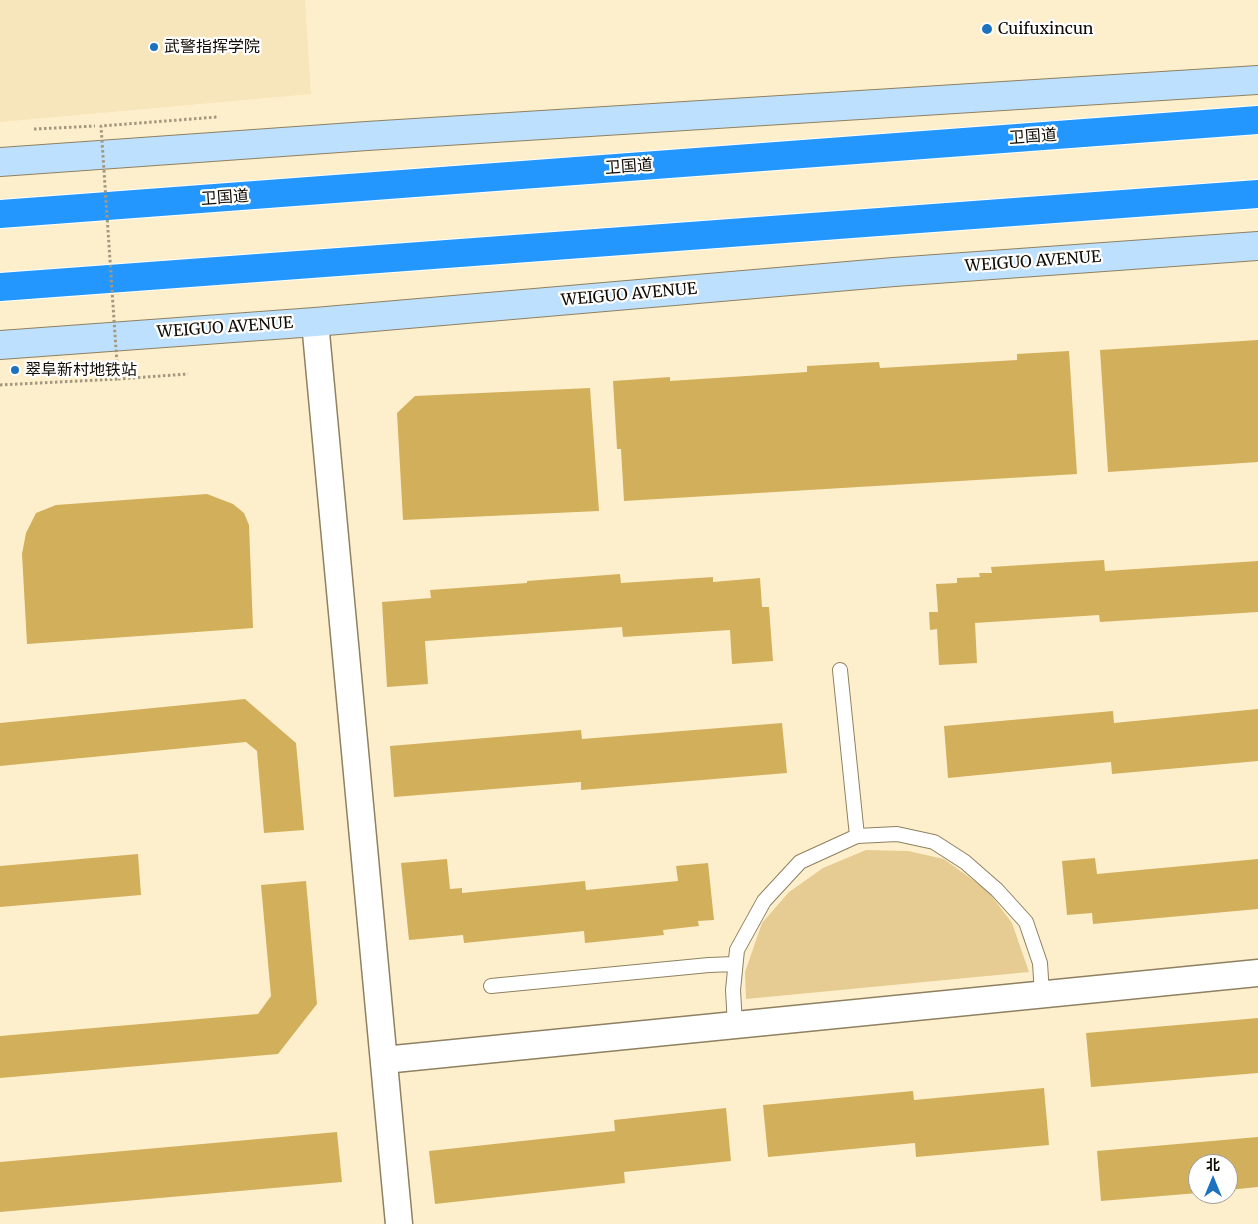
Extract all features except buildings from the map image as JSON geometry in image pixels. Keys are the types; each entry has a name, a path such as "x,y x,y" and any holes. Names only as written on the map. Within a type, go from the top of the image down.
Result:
{"highway":[{"name":"卫国道","path":"0,214 1258,120"},
{"path":"0,287 1258,194"}],"main road":[{"path":"0,162 368,136 1258,80"},
{"name":"WEIGUO AVENUE","path":"0,345 316,322 894,272 1258,246"}],"street":[{"path":"316,322 399,1224"},
{"path":"384,1060 1258,973"}],"lane":[{"path":"840,670 856,836"},
{"path":"735,1025 733,990 737,950 764,901 800,862 856,836 897,834 934,842 965,862 997,890 1026,922 1040,963 1042,994"},
{"path":"491,986 709,964 736,964"}],"path":[{"path":"34,130 217,117"},
{"path":"100,126 118,378"},
{"path":"0,385 188,374"}],"shaded area":[{"name":"武警指挥学院","path":"0,0 305,0 311,94 0,122"},
{"path":"866,850 908,851 944,859 988,891 1012,923 1029,972 746,999 745,972 762,923 789,892 823,868"}],"place":[{"name":"Cuifuxincun","path":"987,29"},
{"name":"武警指挥学院","path":"154,47"},
{"name":"翠阜新村地铁站","path":"15,370"}]}
